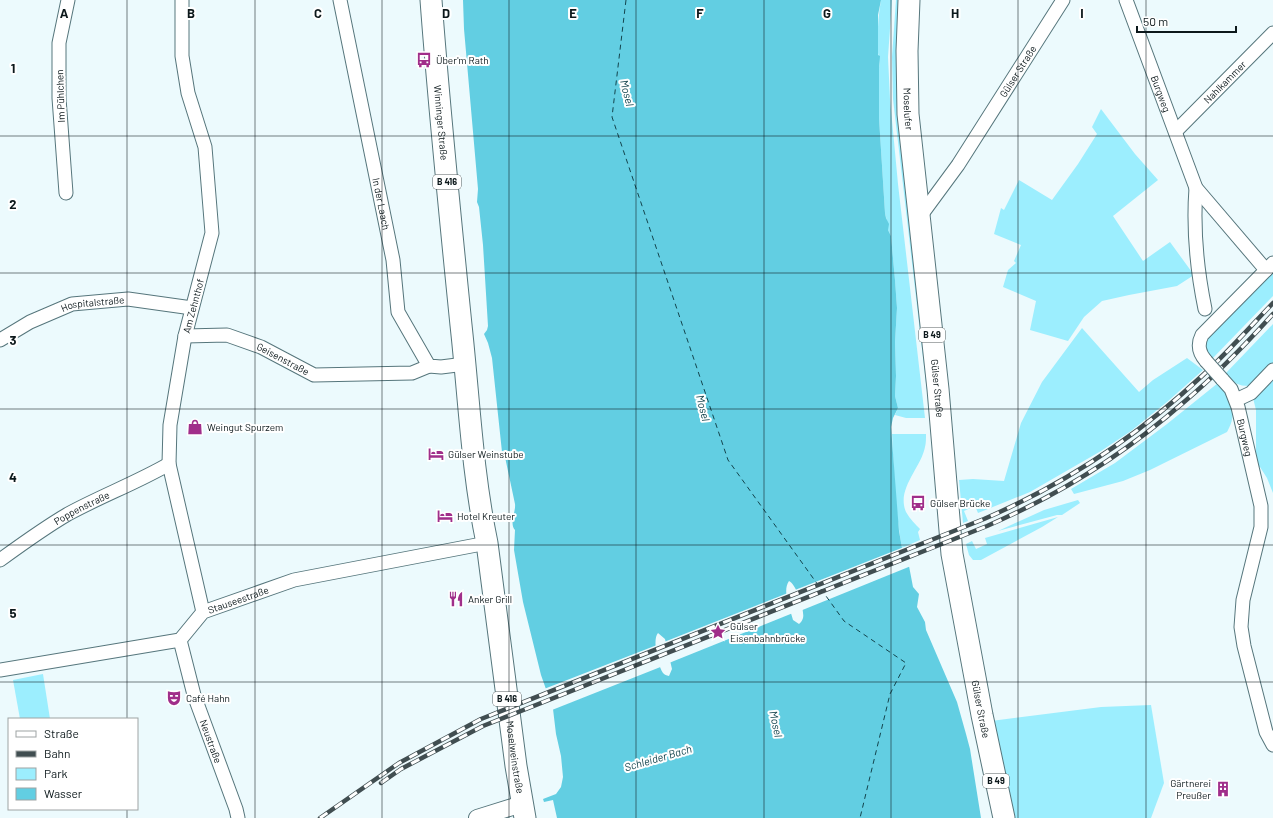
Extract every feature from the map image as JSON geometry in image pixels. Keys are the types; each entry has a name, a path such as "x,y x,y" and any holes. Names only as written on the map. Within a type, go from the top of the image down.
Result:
{"main road":[{"name":"Winninger Straße","path":"431,0 436,72 465,364"},
{"name":"Moselufer","path":"909,0 907,93 920,218"},
{"name":"Gülser Straße","path":"920,218 940,409 952,554 988,745 1004,818"},
{"name":"Moselweinstraße","path":"465,364 473,456 481,514 487,543 516,766 524,811"}],"street":[{"name":"Im Pühlchen","path":"66,193 59,98 59,43 68,0"},
{"name":"Am Zehnthof","path":"182,0 182,56 188,93 205,147 212,233 185,336 170,425 169,464 203,612"},
{"name":"In der Laach","path":"340,0 393,260 398,312 429,366"},
{"name":"Gülser Straße","path":"920,218 958,165 1063,0"},
{"name":"Burgweg","path":"1126,0 1196,188 1270,267 1202,335 1198,344 1199,349 1206,361 1231,389 1236,400 1259,496 1261,517 1259,535 1243,600 1241,618 1242,636 1266,732 1273,745"},
{"name":"Nahlkammer","path":"1176,132 1273,33"},
{"name":"Burgweg","path":"1196,188 1194,207 1199,281 1204,309"},
{"name":"Hospitalstraße","path":"0,340 30,322 72,304 128,299 192,308"},
{"name":"Geisenstraße","path":"185,336 227,335 261,347 314,375 412,373 429,366"},
{"path":"429,366 441,367 465,364"},
{"path":"1236,400 1251,393 1273,370"},
{"name":"Poppenstraße","path":"0,560 30,537 68,514 149,476 169,464"},
{"name":"Stauseestraße","path":"180,640 203,612 294,580 487,543"},
{"path":"0,670 180,640"},
{"name":"Neustraße","path":"180,640 194,695 238,818"},
{"path":"476,818 524,811"}],"green space":[{"path":"881,0 892,0 888,57 890,99 898,184 925,418 906,418 895,415 898,408 895,396 895,342 897,308 891,236 888,230 885,213 879,118 878,33"},
{"path":"896,0 902,0 934,415 930,418 893,99 892,57"},
{"path":"1101,109 1135,154 1158,180 1113,216 1143,261 1170,242 1194,275 1177,286 1102,301 1084,317 1068,341 1030,330 1036,301 1003,287 1008,270 1016,263 1014,261 1021,245 994,234 1001,208 1004,210 1019,180 1052,200 1078,164 1097,134 1092,127"},
{"path":"1273,270 1273,296 1212,359 1207,355 1204,340"},
{"path":"1273,324 1273,493 1267,478 1260,467 1256,467 1256,410 1250,386 1236,383 1225,374"},
{"path":"1082,328 1139,392 1153,380 1187,358 1203,370 1131,431 1101,451 1030,492 978,513 975,506 964,511 968,521 963,523 959,480 973,479 1004,481 1021,423 1042,382"},
{"path":"1218,383 1232,406 1233,412 1231,425 1227,432 1150,470 1123,481 1074,494 1071,489 1115,463"},
{"path":"892,434 926,434 926,444 923,455 910,479 904,495 906,512 920,529 918,532 920,540 902,548 896,505"},
{"path":"1078,500 1080,503 1062,515 1057,515 998,531 1044,510"},
{"path":"1058,517 981,560 973,560 969,555 966,544 972,541 976,549 987,544 985,538"},
{"path":"43,674 50,718 20,718 13,680"},
{"path":"1151,705 1164,783 1151,818 1011,818 991,721 1101,707"}],"water":[{"path":"463,0 881,0 878,15 878,55 880,56 879,118 885,213 889,224 888,230 891,236 897,308 895,342 895,396 898,408 893,418 891,427 899,531 902,548 909,566 913,587 919,594 917,607 925,622 926,630 957,702 970,749 981,818 557,818 553,800 544,802 543,799 556,794 561,787 563,777 561,756 556,734 553,709 541,675 523,602 514,550 515,530 513,527 513,521 515,504 505,457 502,452 492,358 484,334 488,326 483,245 479,207 477,202 478,189 464,29","holes":["789,581 792,583 797,592 803,609 803,618 799,624 793,620 787,600 786,590","658,633 665,639 672,669 669,676 665,675 661,670 658,659 656,646 656,636"]}],"pier":[{"path":"904,547 911,566 800,611 795,590"},
{"path":"788,593 793,613 669,663 664,642"},
{"path":"657,645 663,666 552,710 544,689"}],"ferry route":[{"path":"626,0 612,117 728,460 844,621 906,663 890,694 860,818"}],"railway":[{"path":"320,818 399,763 481,719 984,519 1043,490 1072,474 1127,438 1179,397 1212,366 1273,303"},
{"path":"381,783 401,769 483,726 987,526 1040,501 1091,472 1139,439 1162,421 1219,370 1273,314"}],"place":[{"name":"Über'm Rath","path":"424,60"},
{"name":"Weingut Spurzem","path":"195,427"},
{"name":"Gülser Weinstube","path":"436,454"},
{"name":"Gülser Brücke","path":"918,503"},
{"name":"Hotel Kreuter","path":"445,516"},
{"name":"Anker Grill","path":"456,599"},
{"name":"Gülser Eisenbahnbrücke","path":"718,632"},
{"name":"Café Hahn","path":"174,698"},
{"name":"Gärtnerei Preußer","path":"1223,789"}],"water label":[{"name":"Mosel","path":"627,93"},
{"name":"Mosel","path":"703,408"},
{"name":"Mosel","path":"776,724"},
{"name":"Schleider Bach","path":"658,758"}]}
